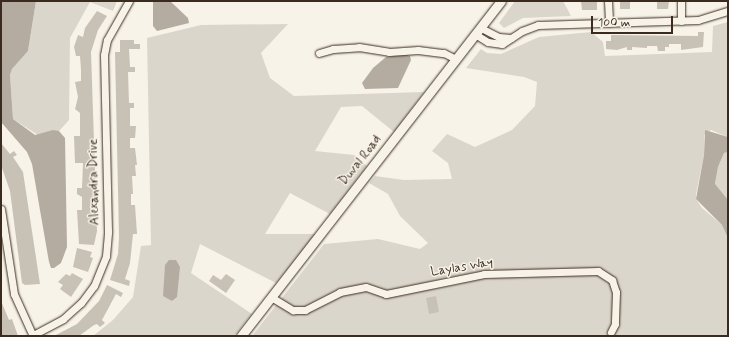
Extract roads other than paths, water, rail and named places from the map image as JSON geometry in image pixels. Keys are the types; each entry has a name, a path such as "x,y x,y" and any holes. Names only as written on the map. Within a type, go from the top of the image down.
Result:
{"main road":[{"name":"Duval Road","path":"241,336 501,1"}],"street":[{"name":"Alexandra Drive","path":"1,209 14,294 33,335 63,319 81,303 94,286 106,256 108,232 104,55 107,40 129,1"},
{"path":"608,1 609,23"},
{"path":"681,1 681,21"},
{"path":"478,31 495,44 502,44 538,25 698,20 728,11"},
{"path":"319,53 333,49 359,47 388,52 418,50 444,53 454,62"},
{"name":"Laylas Way","path":"271,297 293,310 305,310 340,292 366,287 386,294 484,274 598,271 612,280 616,292 615,324 611,332"}]}
